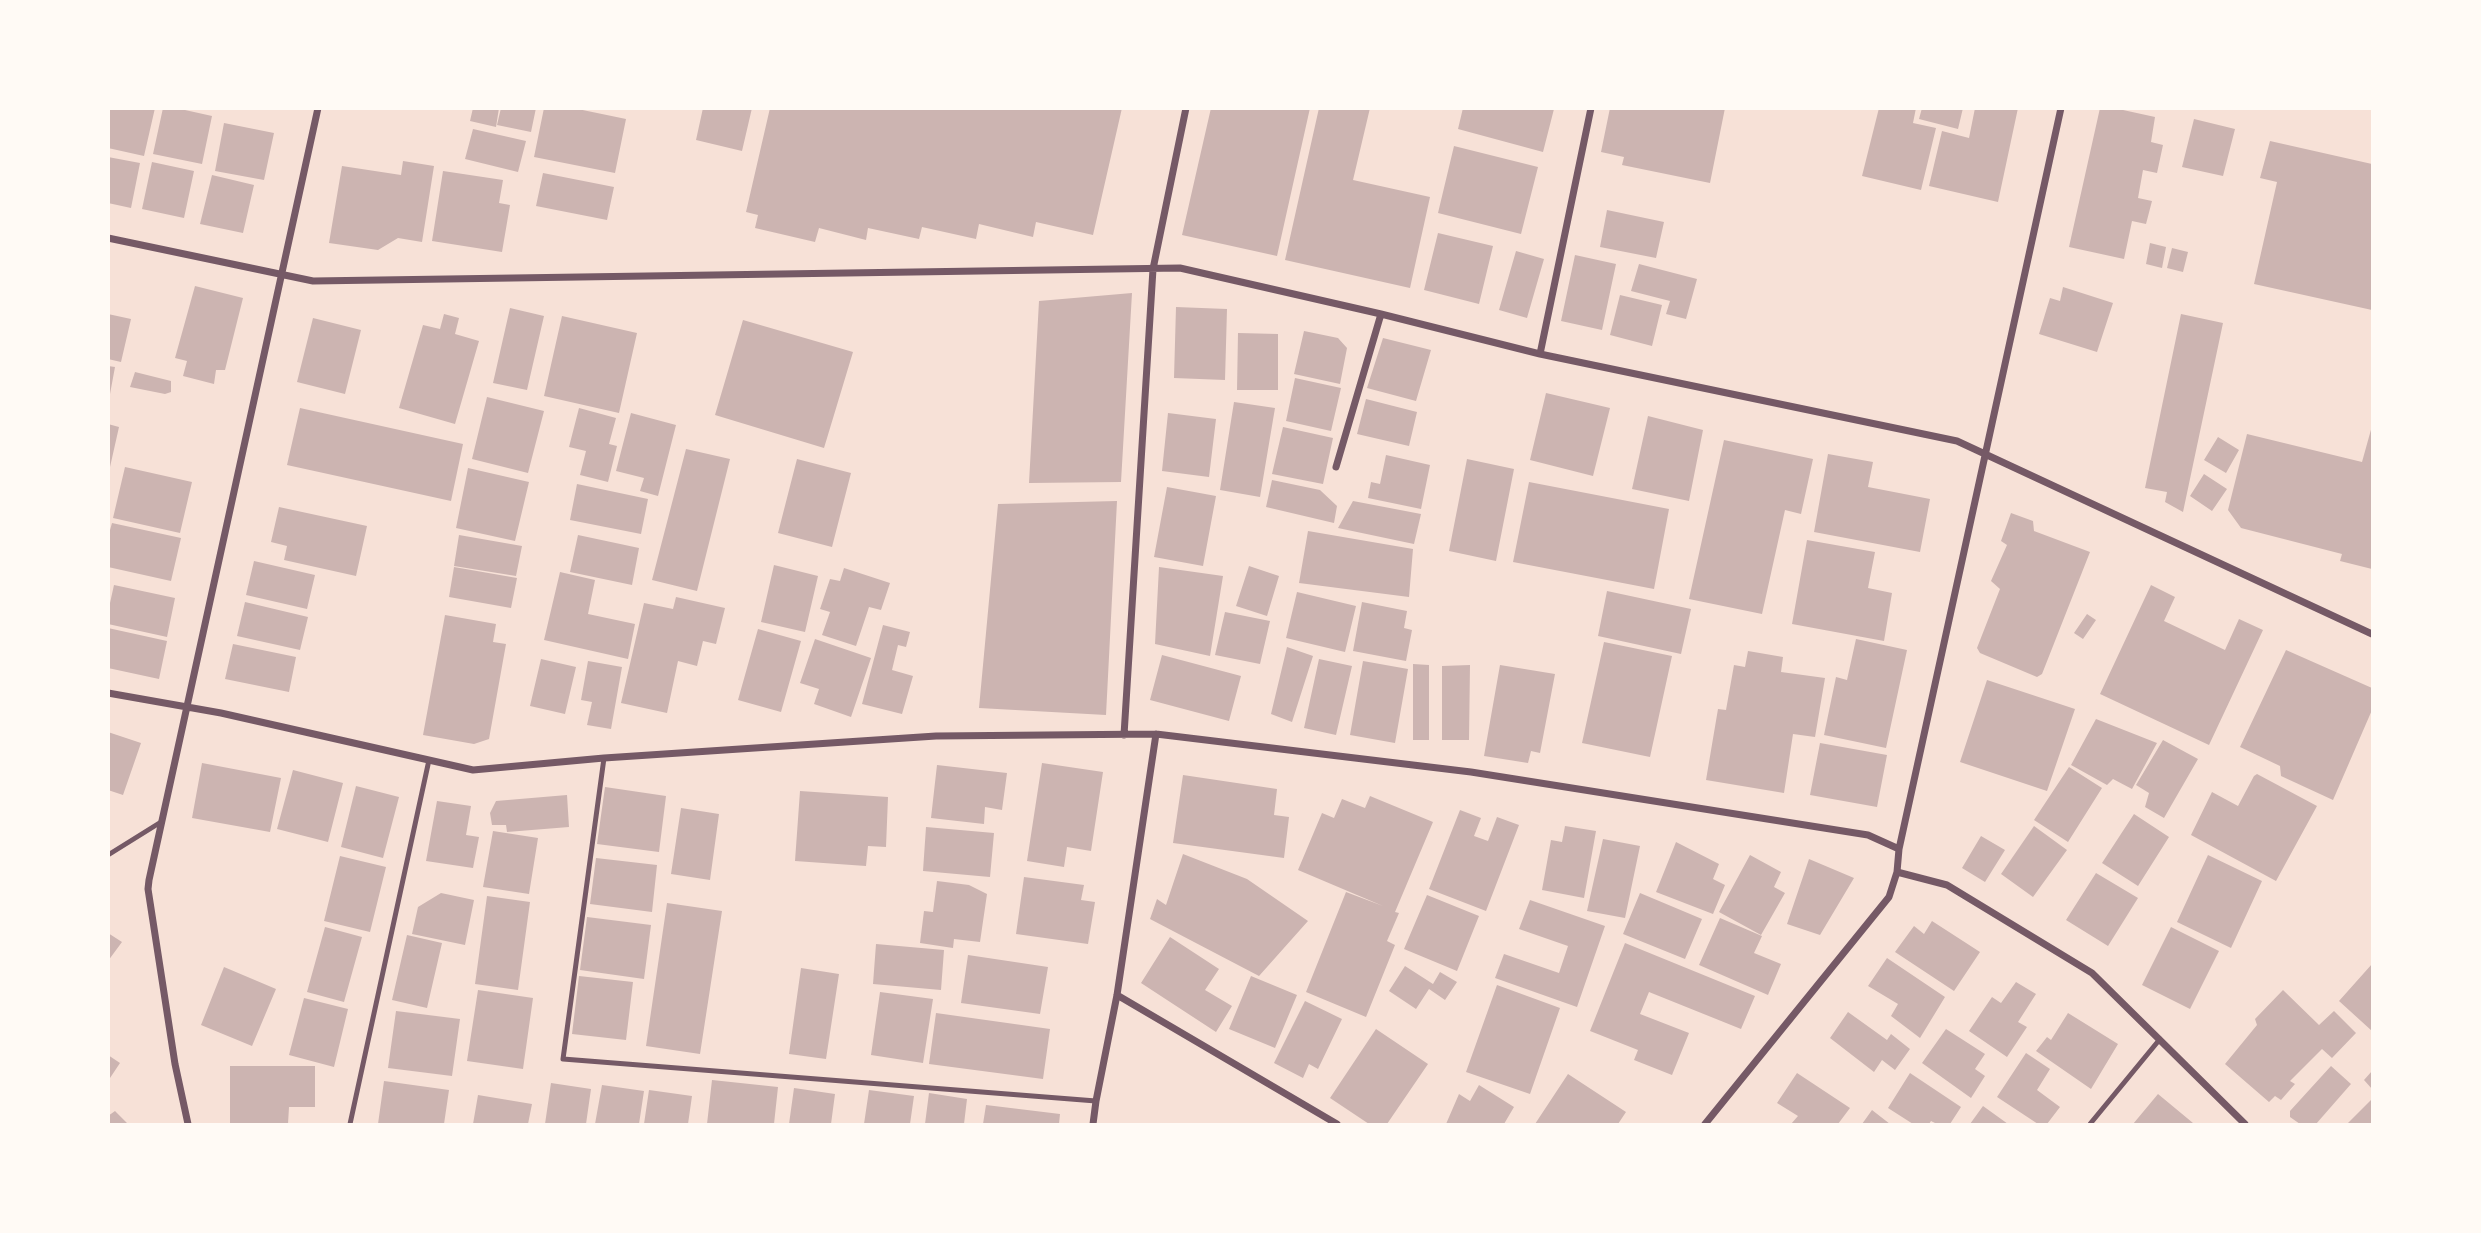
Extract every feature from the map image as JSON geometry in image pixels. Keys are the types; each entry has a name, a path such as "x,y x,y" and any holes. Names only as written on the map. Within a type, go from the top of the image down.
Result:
{"street":[{"path":"188,1125 175,1064 148,889 318,108"},
{"path":"1124,734 1153,269 1186,108"},
{"path":"1540,354 1591,108"},
{"path":"1705,1125 1889,897 1897,872 1899,849 2060,108"},
{"path":"108,238 313,281 1180,268 1540,354 1957,441 2372,634"},
{"path":"1336,467 1381,314"},
{"path":"108,694 187,706 473,770 604,758 936,736 1156,734 1485,774 1868,835 1899,849"},
{"path":"1093,1125 1118,995 1156,734"},
{"path":"1897,872 1947,885 2092,973 2245,1125"},
{"path":"1118,995 1337,1125"}],"lane":[{"path":"604,758 564,1059 1096,1101"},
{"path":"350,1125 429,760"},
{"path":"108,855 161,822"},
{"path":"2090,1125 2160,1039"}],"building":[{"path":"108,108 155,108 144,156 108,148"},
{"path":"163,108 212,116 202,164 153,154"},
{"path":"473,108 499,108 496,127 470,121"},
{"path":"501,108 536,108 531,132 497,125"},
{"path":"544,108 573,108 626,119 615,173 534,157"},
{"path":"703,108 752,108 742,151 696,140"},
{"path":"770,108 1122,108 1093,235 1036,222 1033,237 979,224 976,239 922,227 919,239 868,228 866,240 819,228 815,242 755,228 758,215 746,212"},
{"path":"1211,108 1310,108 1277,256 1182,235"},
{"path":"1319,108 1370,108 1353,180 1430,197 1410,288 1285,260"},
{"path":"1463,108 1554,109 1543,152 1458,129"},
{"path":"1610,108 1725,108 1710,183 1622,165 1624,157 1601,152"},
{"path":"1879,108 1916,108 1913,123 1936,128 1921,190 1862,176"},
{"path":"1922,108 1963,108 1958,129 1919,119"},
{"path":"1975,108 2018,108 1998,202 1929,186 1942,131 1969,138"},
{"path":"2100,108 2114,108 2155,117 2151,142 2163,145 2157,173 2143,170 2138,198 2152,201 2146,224 2132,221 2124,259 2069,247"},
{"path":"2194,119 2235,129 2223,176 2182,167"},
{"path":"224,123 274,133 264,180 215,171"},
{"path":"473,129 526,141 518,172 465,159"},
{"path":"2270,141 2372,164 2372,310 2254,284 2277,182 2260,178"},
{"path":"1454,146 1538,167 1521,234 1438,213"},
{"path":"108,157 140,163 131,208 108,203"},
{"path":"403,161 434,166 422,242 398,238 378,250 329,243 342,166 401,175"},
{"path":"152,162 194,171 184,218 142,209"},
{"path":"443,171 503,180 499,203 510,205 502,252 432,241"},
{"path":"543,173 614,187 607,220 536,206"},
{"path":"212,175 254,185 243,233 200,224"},
{"path":"1607,210 1664,222 1656,258 1600,247"},
{"path":"1438,233 1493,246 1479,304 1424,290"},
{"path":"2150,243 2166,247 2162,268 2146,264"},
{"path":"2172,248 2188,252 2183,272 2167,268"},
{"path":"1516,251 1544,259 1527,318 1499,310"},
{"path":"1575,255 1616,264 1602,330 1561,321"},
{"path":"1639,264 1697,279 1686,319 1666,314 1670,301 1631,291"},
{"path":"195,286 243,298 225,370 216,370 214,384 183,376 187,361 175,358"},
{"path":"2063,287 2113,303 2097,352 2039,334 2050,298 2060,301"},
{"path":"1132,293 1121,482 1029,483 1039,301"},
{"path":"1620,295 1662,305 1652,346 1610,335"},
{"path":"1176,307 1227,309 1225,380 1174,378"},
{"path":"510,308 544,316 527,390 493,383"},
{"path":"108,314 131,319 121,362 108,359"},
{"path":"444,314 459,318 455,334 479,341 455,424 399,408 423,325 440,329"},
{"path":"2181,314 2223,323 2183,512 2165,502 2167,492 2145,488"},
{"path":"562,316 637,333 619,413 544,396"},
{"path":"313,318 361,330 345,394 297,382"},
{"path":"743,320 853,352 824,448 715,415"},
{"path":"1304,331 1338,338 1347,348 1340,384 1294,374"},
{"path":"1238,333 1278,334 1278,390 1237,390"},
{"path":"1383,338 1431,350 1416,401 1367,388"},
{"path":"108,366 115,367 110,394 108,394"},
{"path":"135,372 171,381 171,392 165,394 130,387"},
{"path":"1295,378 1341,388 1331,431 1286,421"},
{"path":"1546,393 1610,408 1593,476 1530,460"},
{"path":"487,397 544,411 528,473 472,459"},
{"path":"1366,399 1417,412 1409,446 1357,434"},
{"path":"1234,402 1275,408 1260,497 1220,490"},
{"path":"300,408 463,444 451,501 287,465"},
{"path":"579,408 616,418 609,444 617,446 608,482 580,475 586,451 569,447"},
{"path":"631,413 676,425 658,496 640,491 644,478 616,471"},
{"path":"1168,413 1216,419 1209,477 1162,471"},
{"path":"1648,416 1703,430 1689,501 1632,489"},
{"path":"108,424 119,427 110,467 108,467"},
{"path":"2372,426 2372,569 2340,561 2342,554 2241,528 2228,510 2247,434 2362,462"},
{"path":"1283,427 1333,438 1323,484 1272,474"},
{"path":"2218,437 2239,450 2226,473 2204,460"},
{"path":"1724,440 1813,459 1801,514 1785,510 1762,614 1689,599"},
{"path":"686,449 730,459 697,591 652,580"},
{"path":"1828,454 1873,462 1868,487 1930,499 1920,552 1814,532"},
{"path":"1386,455 1430,465 1421,509 1368,498 1371,482 1380,484"},
{"path":"797,459 851,473 832,547 778,533"},
{"path":"1467,459 1514,469 1496,561 1449,551"},
{"path":"125,467 192,482 180,533 113,518"},
{"path":"468,468 529,482 515,541 456,528"},
{"path":"2204,474 2227,489 2212,511 2190,496"},
{"path":"1272,480 1320,490 1337,506 1334,523 1266,507"},
{"path":"1529,482 1669,509 1654,589 1513,562"},
{"path":"577,484 648,499 641,534 570,520"},
{"path":"1167,487 1216,496 1203,566 1154,557"},
{"path":"1117,501 1106,715 979,708 998,504"},
{"path":"1353,501 1421,514 1414,544 1338,528"},
{"path":"279,507 367,526 356,576 284,560 287,546 271,542"},
{"path":"2011,513 2033,521 2034,531 2090,552 2042,674 2037,677 1980,653 1977,648 2000,589 1991,581 2007,545 2001,541"},
{"path":"112,523 181,538 171,581 108,567 108,537"},
{"path":"1308,531 1413,549 1409,597 1299,583"},
{"path":"459,535 522,546 516,576 454,566"},
{"path":"578,535 639,548 632,585 570,572"},
{"path":"1807,540 1875,552 1868,588 1892,593 1884,641 1792,624"},
{"path":"254,561 315,575 307,609 246,595"},
{"path":"774,565 818,576 805,632 761,622"},
{"path":"1249,566 1279,576 1267,616 1236,606"},
{"path":"454,567 517,578 511,608 449,597"},
{"path":"1159,567 1223,576 1210,656 1155,644"},
{"path":"844,568 890,583 881,610 869,607 856,646 822,635 830,612 820,609 830,579 840,581"},
{"path":"560,572 595,580 588,614 635,624 628,659 544,640"},
{"path":"114,585 175,598 167,637 108,624"},
{"path":"2151,585 2175,597 2164,621 2225,650 2239,619 2263,630 2209,745 2100,694"},
{"path":"1607,591 1691,609 1681,654 1598,636"},
{"path":"1297,592 1356,606 1345,652 1286,638"},
{"path":"676,597 725,608 716,644 703,641 697,666 678,661 667,713 621,703 644,603 673,609"},
{"path":"245,602 308,617 300,650 237,636"},
{"path":"1362,602 1407,611 1404,628 1412,630 1406,661 1353,651"},
{"path":"1225,612 1270,621 1260,664 1215,655"},
{"path":"2087,614 2096,620 2083,639 2074,633"},
{"path":"445,615 496,624 493,642 506,644 489,739 474,744 423,735"},
{"path":"883,625 910,632 906,647 898,645 892,670 913,676 902,714 862,704"},
{"path":"108,628 167,641 159,679 108,668"},
{"path":"758,629 801,641 781,712 738,700"},
{"path":"815,639 871,658 851,717 814,704 819,689 800,683"},
{"path":"1856,639 1907,650 1886,748 1824,735 1836,677 1847,680"},
{"path":"1604,642 1672,656 1650,757 1582,743"},
{"path":"233,644 296,657 289,692 225,679"},
{"path":"1287,647 1313,656 1292,722 1271,714"},
{"path":"2286,650 2372,688 2372,710 2333,800 2281,776 2280,766 2240,747"},
{"path":"1748,651 1783,657 1781,672 1825,678 1815,737 1793,734 1784,793 1706,780 1718,709 1726,710 1734,665 1745,667"},
{"path":"1162,655 1241,676 1229,721 1150,700"},
{"path":"541,659 576,667 565,714 530,706"},
{"path":"1319,659 1352,666 1336,735 1304,728"},
{"path":"588,661 622,667 611,729 587,725 592,702 581,700"},
{"path":"1363,661 1408,669 1395,743 1350,735"},
{"path":"1413,664 1429,665 1429,740 1413,740"},
{"path":"1470,665 1469,740 1442,740 1442,666"},
{"path":"1500,665 1555,674 1540,753 1531,751 1528,763 1484,756"},
{"path":"1987,680 2075,709 2047,791 1960,762"},
{"path":"2096,719 2157,743 2132,789 2113,779 2107,785 2071,765"},
{"path":"108,732 141,743 123,795 108,790"},
{"path":"2163,740 2198,759 2164,818 2145,807 2149,793 2136,785"},
{"path":"1820,743 1887,755 1877,807 1810,795"},
{"path":"202,763 281,778 270,832 192,818"},
{"path":"1042,763 1103,772 1091,851 1067,847 1064,867 1027,861"},
{"path":"937,765 1007,773 1002,810 985,807 984,824 931,818"},
{"path":"2069,767 2102,788 2068,842 2034,820"},
{"path":"293,770 343,783 328,842 277,829"},
{"path":"2257,774 2317,806 2276,881 2191,835 2212,792 2238,806"},
{"path":"1183,775 1277,789 1274,815 1289,817 1284,858 1173,843"},
{"path":"356,786 399,797 383,858 341,847"},
{"path":"605,787 666,796 659,852 597,844"},
{"path":"800,791 888,797 886,847 868,846 866,866 795,861"},
{"path":"567,795 569,827 507,832 506,825 492,825 490,813 496,801"},
{"path":"1370,796 1433,822 1395,912 1399,913 1387,941 1395,945 1366,1017 1306,992 1346,892 1383,906 1298,870 1322,813 1334,818 1342,799 1365,808"},
{"path":"437,801 471,806 466,835 479,837 473,868 426,861"},
{"path":"681,808 719,814 710,880 671,874"},
{"path":"1460,810 1481,818 1474,836 1488,841 1497,817 1519,825 1486,911 1429,889"},
{"path":"2134,814 2169,837 2138,886 2102,863"},
{"path":"1565,826 1596,831 1584,898 1542,890 1551,840 1562,842"},
{"path":"2034,826 2067,850 2033,897 2001,874"},
{"path":"926,827 994,833 990,877 923,871"},
{"path":"493,831 538,838 529,894 483,887"},
{"path":"1981,836 2005,850 1985,882 1962,868"},
{"path":"1603,839 1640,846 1625,918 1587,911"},
{"path":"1676,842 1719,864 1713,879 1725,885 1713,914 1656,892"},
{"path":"1183,854 1247,879 1308,921 1259,976 1150,919 1157,899 1166,905"},
{"path":"1750,855 1781,872 1774,887 1785,893 1761,935 1719,912"},
{"path":"2208,855 2262,881 2231,948 2177,922"},
{"path":"340,856 386,867 370,932 324,921"},
{"path":"596,858 657,865 652,912 590,904"},
{"path":"1809,859 1854,878 1820,935 1787,924"},
{"path":"2096,873 2138,898 2108,946 2066,920"},
{"path":"1024,877 1084,885 1081,900 1095,902 1088,944 1016,934"},
{"path":"937,881 969,885 987,894 980,942 954,939 953,948 920,943 924,911 933,912"},
{"path":"441,893 474,900 465,945 412,934 418,907"},
{"path":"1640,893 1702,919 1685,959 1623,934"},
{"path":"1427,895 1479,916 1457,971 1404,949"},
{"path":"487,896 530,902 518,990 475,984"},
{"path":"1530,900 1605,926 1577,1007 1495,978 1504,954 1559,973 1568,946 1519,929"},
{"path":"667,903 722,911 700,1054 646,1046"},
{"path":"587,917 651,925 644,979 580,970"},
{"path":"1720,918 1762,936 1754,953 1781,964 1768,995 1699,965"},
{"path":"1932,921 1980,952 1954,991 1895,952 1914,926 1924,934"},
{"path":"325,927 362,937 344,1002 307,992"},
{"path":"2171,927 2219,951 2190,1009 2142,985"},
{"path":"108,933 122,942 108,961"},
{"path":"407,935 442,943 427,1008 392,1000"},
{"path":"1170,937 1219,969 1205,990 1232,1006 1216,1032 1141,983"},
{"path":"1625,943 1755,996 1741,1029 1649,992 1640,1014 1689,1033 1672,1075 1634,1060 1638,1050 1590,1031"},
{"path":"876,944 944,950 941,990 873,984"},
{"path":"968,955 1048,967 1040,1014 961,1003"},
{"path":"1887,958 1945,997 1920,1038 1891,1016 1898,1004 1868,986"},
{"path":"2372,964 2372,1031 2339,1001"},
{"path":"1405,966 1433,984 1440,972 1457,982 1445,1000 1429,989 1416,1009 1389,991"},
{"path":"224,967 276,989 252,1046 201,1025"},
{"path":"801,968 839,974 826,1059 789,1054"},
{"path":"579,976 633,982 626,1040 572,1034"},
{"path":"1251,976 1297,995 1275,1048 1229,1029"},
{"path":"2016,982 2036,994 2018,1022 2027,1027 2007,1057 1969,1031 1992,997 2001,1003"},
{"path":"1497,985 1560,1008 1530,1094 1466,1072"},
{"path":"478,990 533,998 523,1069 467,1061"},
{"path":"2283,990 2319,1025 2334,1011 2356,1033 2332,1058 2322,1049 2290,1081 2295,1084 2281,1100 2275,1096 2269,1102 2225,1064 2257,1025 2255,1019"},
{"path":"880,992 933,999 923,1063 871,1055"},
{"path":"304,998 348,1009 334,1067 289,1055"},
{"path":"1305,1001 1342,1019 1318,1069 1309,1064 1303,1078 1274,1063"},
{"path":"396,1011 460,1019 452,1076 388,1068"},
{"path":"1848,1012 1887,1040 1891,1034 1910,1049 1895,1070 1882,1060 1874,1072 1830,1038"},
{"path":"936,1013 1050,1029 1043,1079 929,1064"},
{"path":"2068,1013 2118,1044 2091,1089 2036,1051 2047,1037 2051,1040"},
{"path":"1376,1029 1428,1064 1387,1124 1369,1124 1330,1098"},
{"path":"1946,1029 1985,1054 1975,1069 1985,1076 1971,1098 1922,1063"},
{"path":"2026,1053 2050,1069 2037,1090 2060,1107 2047,1124 2038,1124 1997,1097"},
{"path":"108,1055 120,1063 108,1081"},
{"path":"230,1066 315,1066 315,1107 289,1107 288,1124 230,1124"},
{"path":"2331,1066 2351,1084 2316,1124 2300,1124 2290,1117 2290,1111"},
{"path":"2372,1071 2372,1089 2364,1080"},
{"path":"1797,1073 1850,1108 1838,1124 1791,1124 1798,1116 1777,1103"},
{"path":"1910,1073 1961,1107 1950,1124 1931,1121 1929,1124 1913,1124 1888,1108"},
{"path":"1568,1074 1626,1112 1618,1124 1535,1124"},
{"path":"712,1080 778,1087 774,1124 707,1124"},
{"path":"384,1081 449,1090 444,1124 378,1124"},
{"path":"551,1083 591,1089 586,1124 545,1124"},
{"path":"602,1085 644,1091 639,1124 595,1124"},
{"path":"1479,1085 1514,1107 1504,1124 1446,1124 1459,1094 1470,1101"},
{"path":"794,1088 835,1094 831,1124 789,1124"},
{"path":"649,1090 692,1096 688,1124 644,1124"},
{"path":"869,1090 914,1096 910,1124 864,1124"},
{"path":"929,1093 967,1099 964,1124 925,1124"},
{"path":"2158,1094 2193,1123 2133,1124"},
{"path":"478,1095 532,1104 528,1124 473,1124"},
{"path":"2372,1099 2372,1124 2347,1124"},
{"path":"986,1105 1060,1114 1059,1124 983,1124"},
{"path":"1983,1106 2008,1124 1970,1124"},
{"path":"1872,1110 1890,1124 1862,1124"},
{"path":"115,1111 128,1124 108,1124 108,1116"}]}
